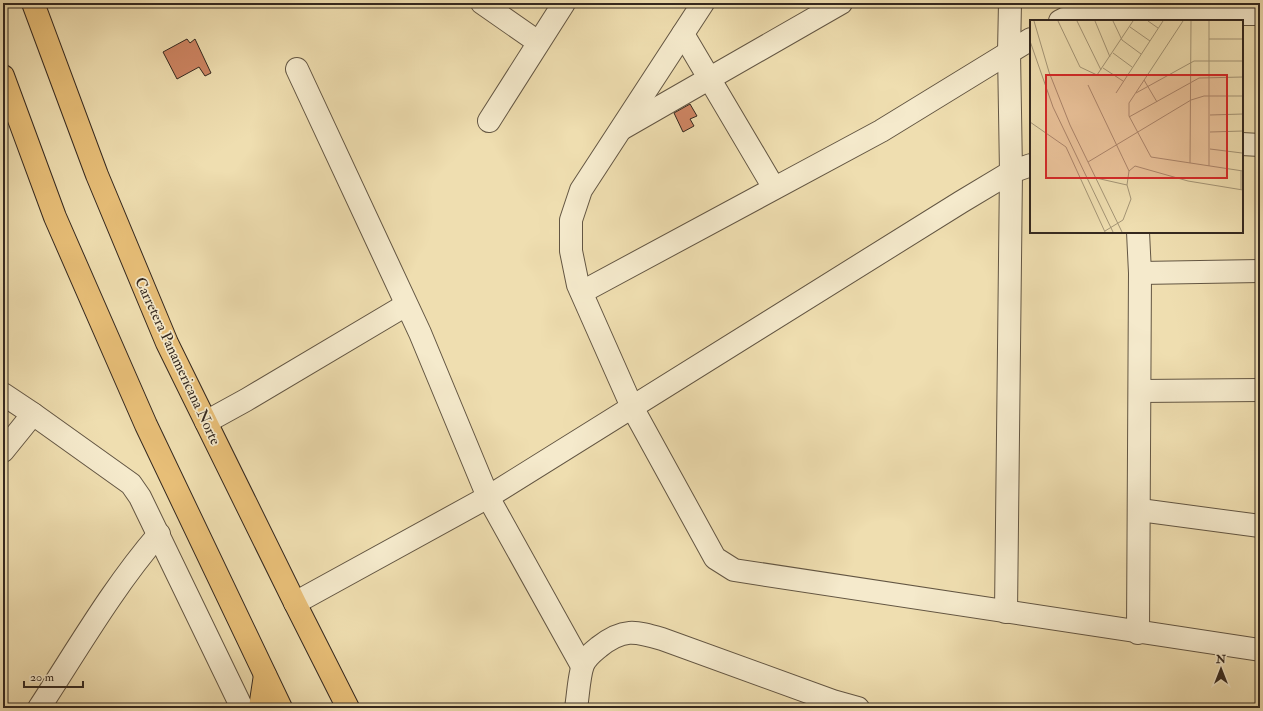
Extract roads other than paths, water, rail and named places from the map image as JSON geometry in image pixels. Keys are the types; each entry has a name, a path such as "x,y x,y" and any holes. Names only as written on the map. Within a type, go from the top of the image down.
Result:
{"highway":[{"name":"Carretera Panamericana Norte","path":"32,3 103,190 167,343 295,604 348,708"},
{"path":"3,76 58,224 146,425 280,708"},
{"path":"260,708 265,675"}],"street":[{"path":"482,3 538,42"},
{"path":"489,121 564,3"},
{"path":"703,3 581,190 571,220 571,251 578,285 632,407 715,558 734,570 1138,633 1260,650"},
{"path":"620,130 841,3"},
{"path":"1006,612 1021,168 1009,52 1010,3"},
{"path":"1062,20 1136,13 1260,14"},
{"path":"683,34 774,188"},
{"path":"582,292 881,130 1030,40"},
{"path":"297,69 420,333 488,497 582,666"},
{"path":"1243,144 1260,145"},
{"path":"295,604 488,497 954,207 1021,168"},
{"path":"1138,233 1140,273 1140,510 1138,633"},
{"path":"1140,273 1260,271"},
{"path":"206,422 246,400 406,304"},
{"path":"1140,391 1260,390"},
{"path":"3,394 131,484 140,496 159,534 242,708"},
{"path":"3,451 33,414"},
{"path":"1140,510 1260,526"},
{"path":"39,708 112,596 140,556 159,534"},
{"path":"576,708 582,666 588,657 610,639 622,633 636,632 662,639 833,701 858,708"}]}
